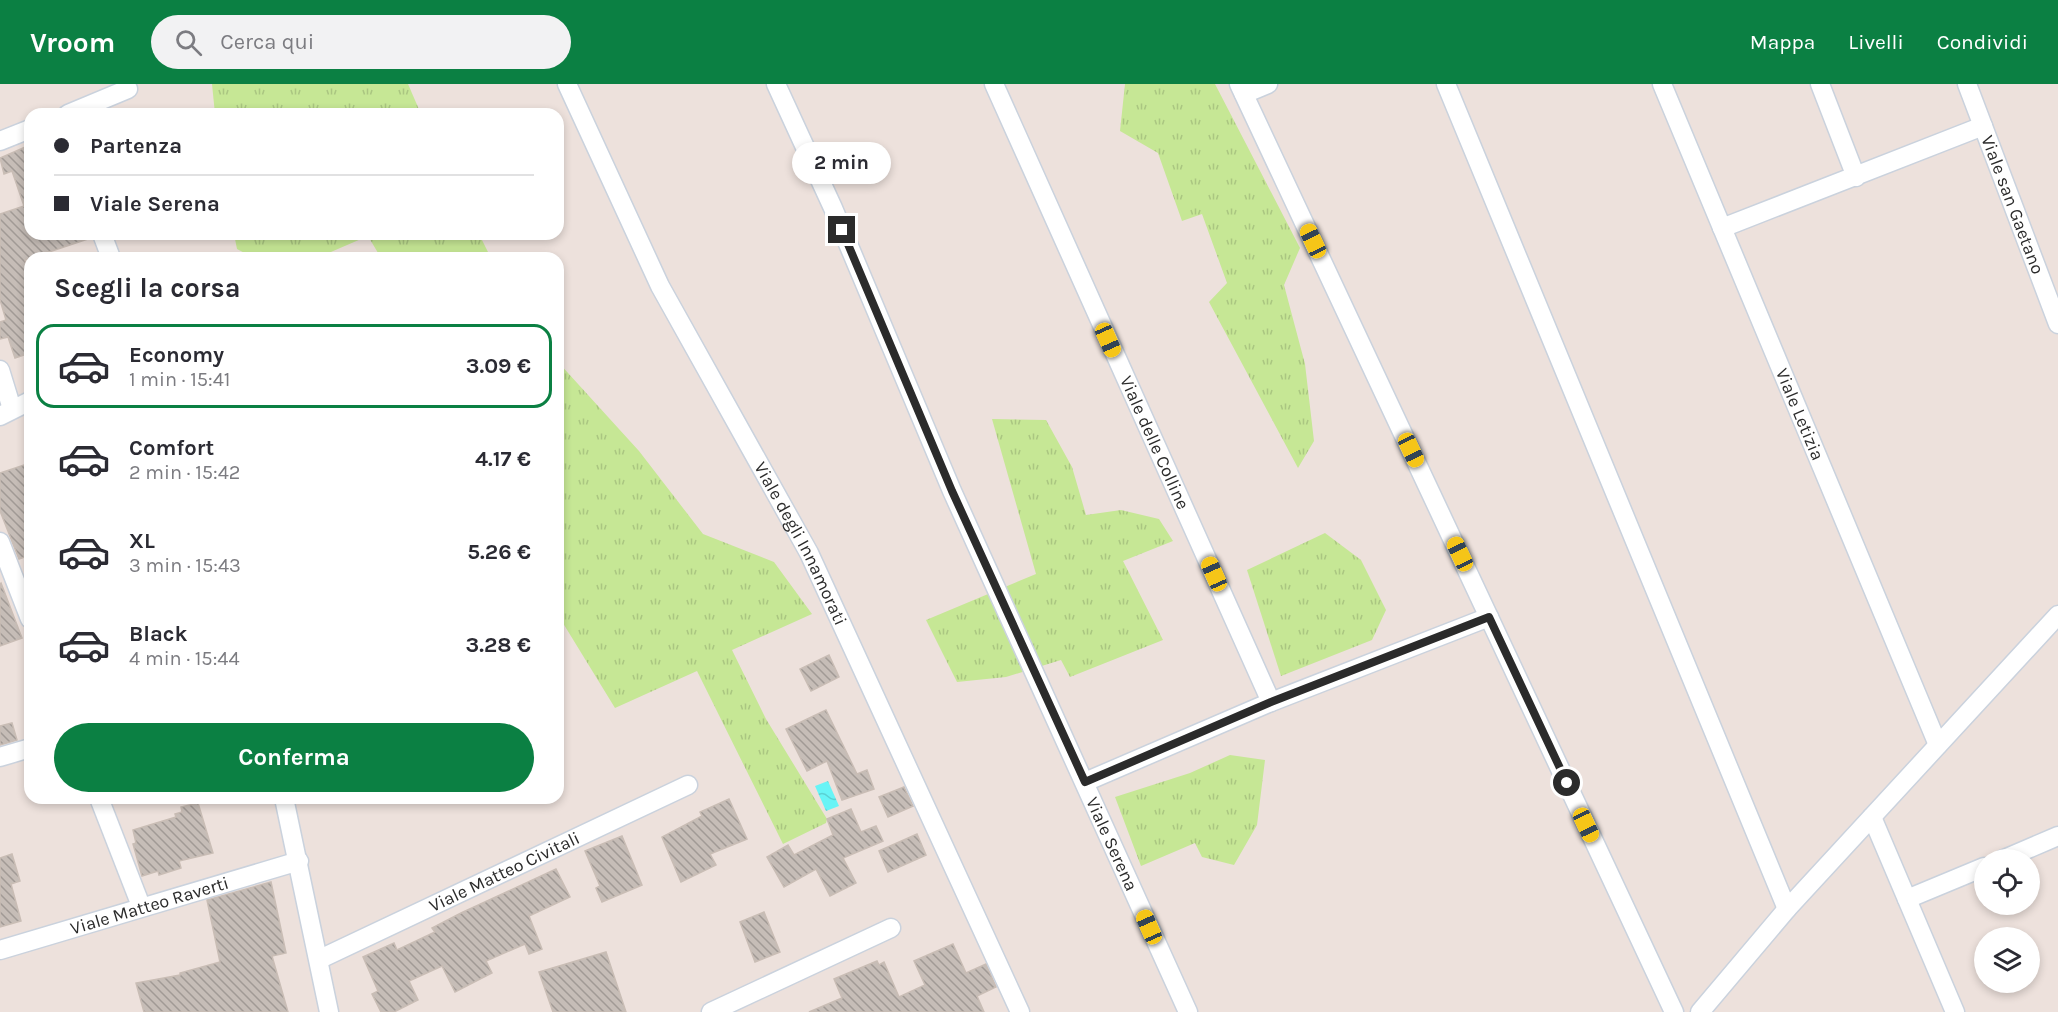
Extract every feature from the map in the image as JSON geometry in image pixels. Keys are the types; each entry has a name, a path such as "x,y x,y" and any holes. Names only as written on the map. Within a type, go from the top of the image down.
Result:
{"street":[{"name":"Viale degli Innamorati","path":"567,84 660,286 809,553 1020,1012"},
{"name":"Viale Serena","path":"776,84 833,208 952,491 1188,1012"},
{"name":"Viale delle Colline","path":"994,84 1271,702"},
{"path":"1269,84 1242,89 1674,1012"},
{"path":"1446,84 1787,909"},
{"name":"Viale Letizia","path":"1662,84 1938,745"},
{"path":"1820,84 1856,177"},
{"name":"Viale san Gaetano","path":"1967,84 2058,324"},
{"path":"82,108 128,89"},
{"path":"1722,228 1983,126"},
{"path":"0,141 24,131"},
{"path":"0,370 6,413 24,404"},
{"path":"0,542 4,563 24,591"},
{"path":"1700,1012 1787,909 2058,615"},
{"path":"1085,782 1271,702 1489,617"},
{"path":"0,757 24,750"},
{"name":"Viale Matteo Civitali","path":"320,959 688,785"},
{"path":"101,804 141,906"},
{"path":"285,804 320,959 329,1012"},
{"path":"1872,817 1955,1012"},
{"path":"2028,849 2058,836"},
{"name":"Viale Matteo Raverti","path":"0,950 141,906 299,861"},
{"path":"1907,899 1974,871"},
{"path":"711,1012 891,928"}],"green space":[{"path":"212,84 408,84 418,108 214,108"},
{"path":"1125,84 1215,84 1300,248 1284,285 1305,364 1314,441 1298,468 1209,302 1227,283 1202,214 1182,221 1158,153 1120,131"},
{"path":"235,240 359,240 331,252 243,252 237,249"},
{"path":"370,240 482,240 488,252 377,252"},
{"path":"564,369 639,451 703,534 774,562 812,614 732,650 766,719 827,819 826,823 783,844 697,671 615,708 564,625"},
{"path":"992,419 1046,420 1072,467 1086,515 1121,510 1159,519 1173,541 1123,561 1163,640 1070,677 1061,660 1006,677 957,682 926,620 1036,574"},
{"path":"1325,533 1361,560 1386,610 1372,640 1281,676 1247,570"},
{"path":"1230,755 1265,760 1257,825 1234,865 1202,857 1195,843 1141,866 1115,797 1190,773"}],"water":[{"path":"828,781 839,806 826,811 815,786"}],"building":[{"path":"24,148 24,206 12,171 4,174 0,158"},
{"path":"24,206 24,240 85,240 49,252 24,252 24,355 15,358 8,337 0,339 0,322 6,320 0,300 0,214"},
{"path":"24,465 24,557 19,559 0,511 0,473"},
{"path":"0,584 22,638 0,646"},
{"path":"829,655 839,677 811,691 800,669"},
{"path":"826,710 857,774 867,770 874,789 842,800 827,761 807,771 786,729"},
{"path":"12,723 17,740 0,745 0,726"},
{"path":"904,787 913,806 888,817 879,797"},
{"path":"729,799 747,839 710,854 716,865 681,882 662,837 702,816 700,812"},
{"path":"198,804 213,853 179,861 181,868 159,875 158,871 142,876 133,844 136,843 133,830 176,817 175,814 182,812 181,807"},
{"path":"851,809 861,832 876,826 883,841 843,858 856,883 830,896 816,869 784,887 767,857 788,845 794,855 833,835 827,819"},
{"path":"917,834 926,855 888,872 879,851"},
{"path":"622,836 642,885 602,902 596,888 600,886 585,851"},
{"path":"12,854 20,881 11,884 21,921 0,927 0,858"},
{"path":"556,869 570,897 529,916 542,949 529,954 525,944 486,961 492,973 455,992 442,966 409,981 418,1000 394,1012 381,1012 372,994 378,991 363,957 394,943 397,950 435,932 432,928 461,913"},
{"path":"271,882 286,953 272,956 288,1012 144,1012 136,983 180,975 180,973 220,962 207,900"},
{"path":"764,912 780,952 755,962 740,922"},
{"path":"953,944 966,973 986,964 996,987 977,996 984,1012 809,1012 842,998 834,979 877,961 879,965 884,962 899,997 925,985 914,961"},
{"path":"606,952 626,1012 553,1012 539,972"}],"route":[{"path":"842,230 952,491 1085,782 1271,702 1489,617 1567,783"}]}
